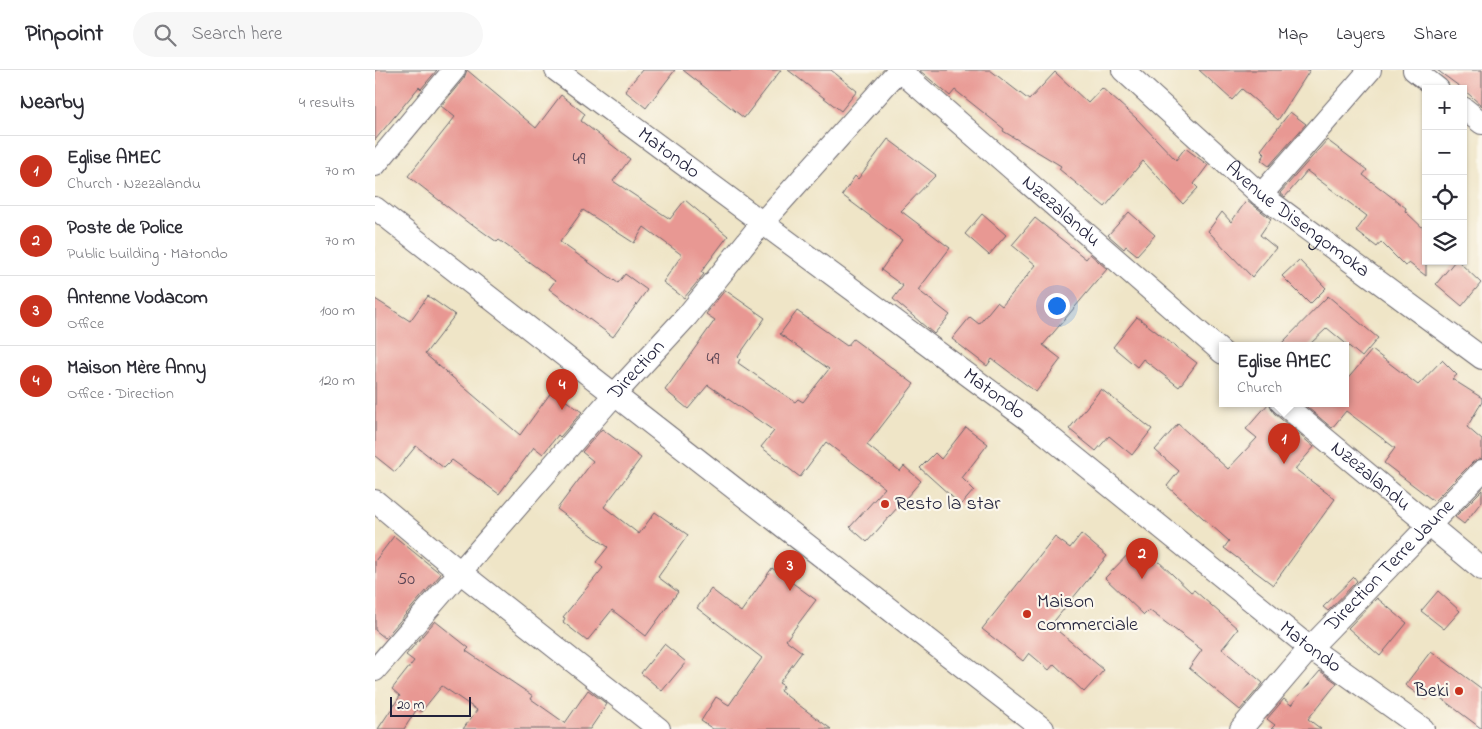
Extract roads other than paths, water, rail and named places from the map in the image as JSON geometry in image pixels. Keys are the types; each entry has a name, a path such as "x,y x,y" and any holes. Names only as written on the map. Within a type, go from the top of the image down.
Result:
{"street":[{"path":"375,165 454,70"},
{"name":"Matondo","path":"556,70 1029,420 1310,648 1423,729"},
{"name":"Direction","path":"375,670 613,394 687,316 762,223 899,70"},
{"name":"Nzezalandu","path":"899,70 1219,350"},
{"name":"Avenue Disengomoka","path":"1123,70 1261,195 1482,358"},
{"path":"1261,195 1370,70"},
{"path":"1414,70 1433,85"},
{"path":"1467,111 1482,123"},
{"path":"375,208 1043,729"},
{"name":"Nzezalandu","path":"1287,407 1429,527 1482,569"},
{"name":"Direction Terre Jaune","path":"1241,729 1310,648 1482,471"},
{"path":"375,501 460,572 659,729"}],"place":[{"name":"Maison Mère Anny","path":"562,410"},
{"name":"Eglise AMEC","path":"1284,464"},
{"name":"Resto la star","path":"885,504"},
{"name":"Poste de Police","path":"1142,579"},
{"name":"Antenne Vodacom","path":"790,591"},
{"name":"Maison commerciale","path":"1027,614"},
{"name":"Beki","path":"1459,691"}]}
